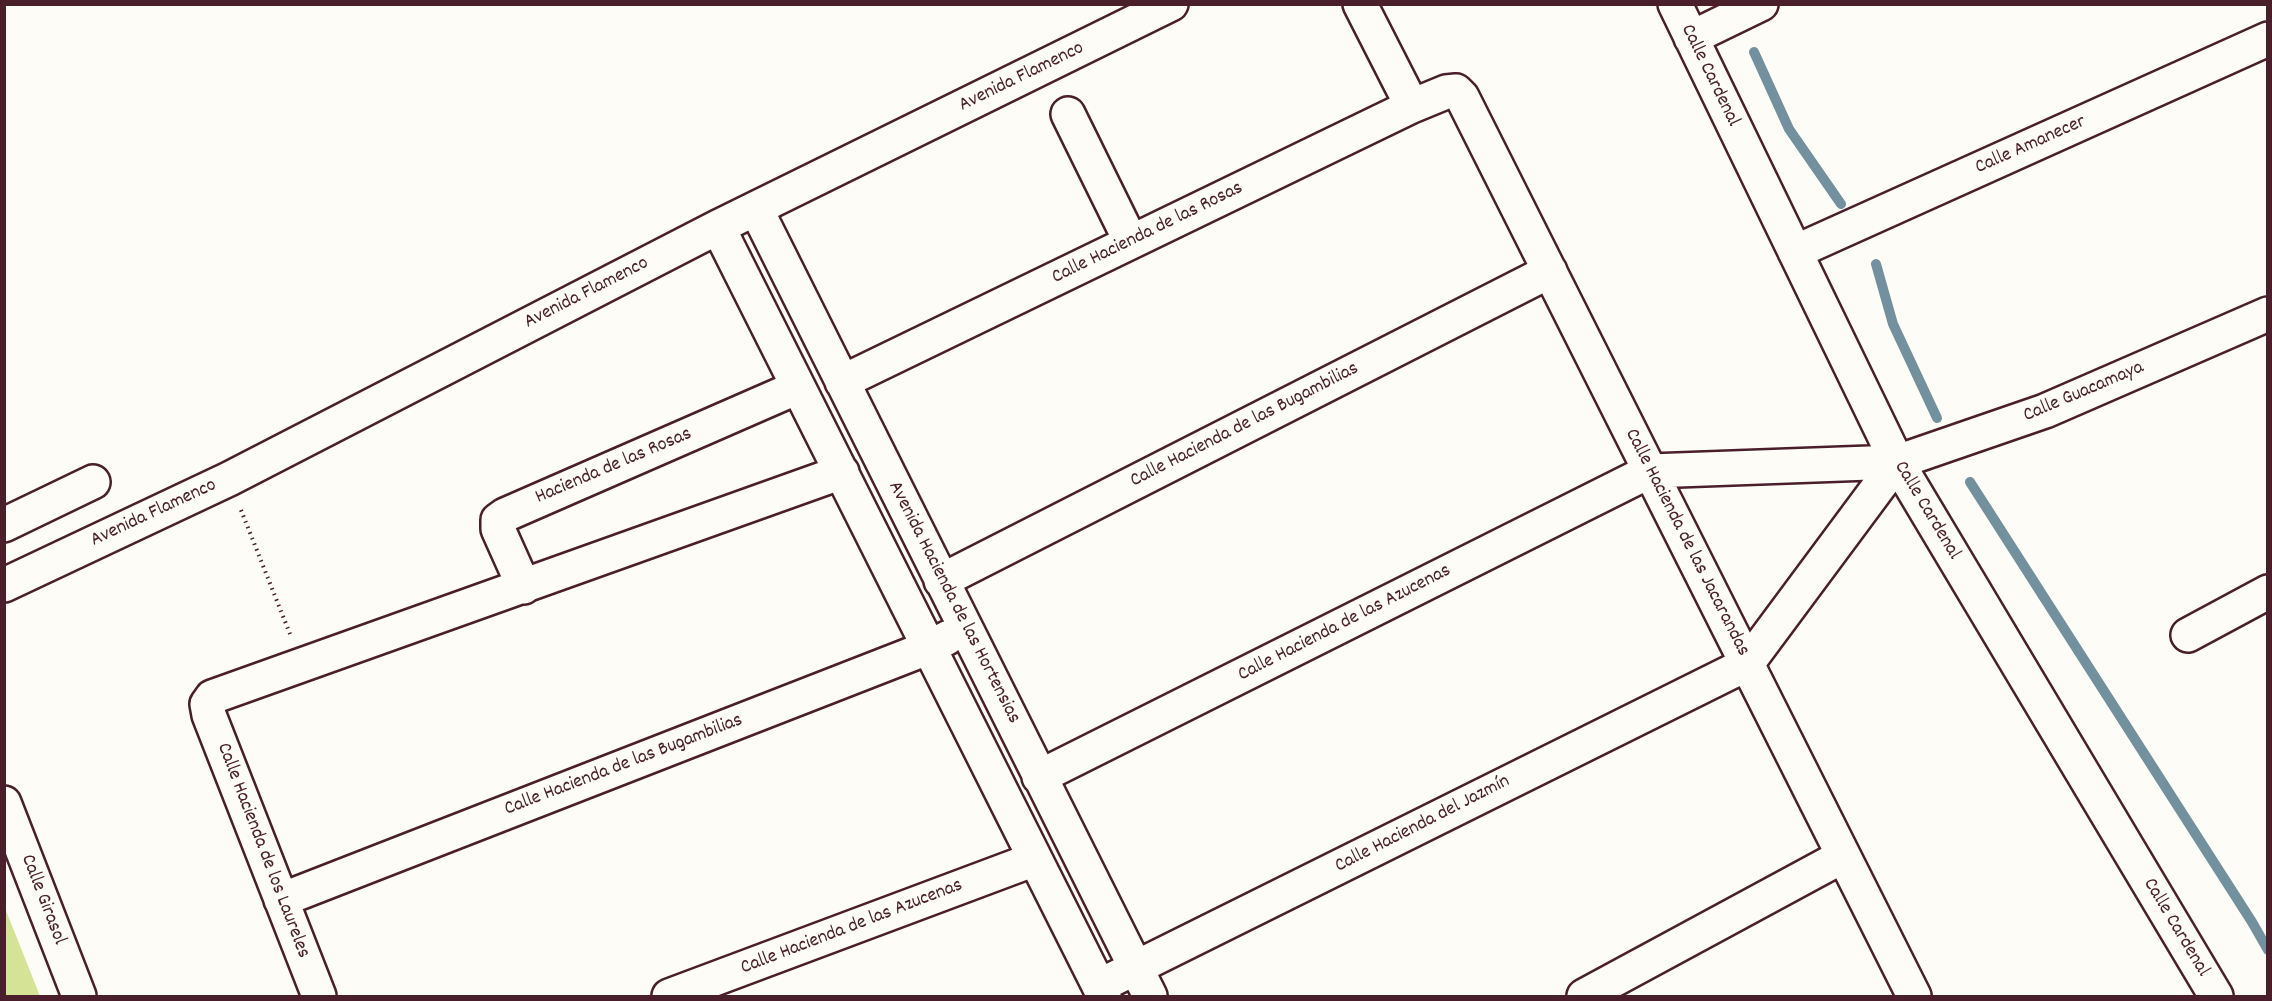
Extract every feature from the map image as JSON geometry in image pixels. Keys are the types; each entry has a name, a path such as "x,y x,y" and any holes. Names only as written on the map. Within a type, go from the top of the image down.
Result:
{"street":[{"name":"Avenida Flamenco","path":"4,585 229,479 718,227 1171,4"},
{"path":"1360,4 1412,106"},
{"name":"Calle Cardenal","path":"1675,4 1897,462 2216,996"},
{"path":"1690,38 1761,4"},
{"name":"Calle Amanecer","path":"1795,252 2268,39"},
{"name":"Calle Hacienda de las Rosas","path":"842,382 1412,106 1446,92 1456,91"},
{"name":"Calle Hacienda de las Jacarandas","path":"1456,91 1550,271 1914,996"},
{"path":"1068,114 1131,242"},
{"name":"Avenida Hacienda de las Hortensias","path":"756,209 1143,983"},
{"name":"Avenida Hacienda de las Hortensias","path":"718,227 1102,991"},
{"name":"Calle Hacienda de las Bugambilias","path":"941,581 1550,271"},
{"name":"Calle Guacamaya","path":"1650,471 1897,462 2045,411 2268,314"},
{"name":"Hacienda de las Rosas","path":"524,587 498,529 498,520 505,514 798,387"},
{"path":"1747,664 1897,462"},
{"name":"Calle Hacienda de las Azucenas","path":"1039,777 1650,471"},
{"path":"302,664 524,587 842,472"},
{"path":"4,525 93,482"},
{"path":"2188,635 2268,592"},
{"name":"Calle Hacienda de las Bugambilias","path":"281,900 930,647 965,628"},
{"name":"Calle Hacienda de los Laureles","path":"302,664 212,697 207,704 209,715 319,996"},
{"name":"Calle Hacienda del Jazmín","path":"1102,991 1143,983 1747,664"},
{"name":"Calle Girasol","path":"8,821 79,996"},
{"path":"1584,996 1843,856"},
{"name":"Calle Hacienda de las Azucenas","path":"669,996 1035,859"}],"path":[{"path":"229,479 302,664"}],"green space":[{"path":"5,908 40,996 5,996"}],"waterway":[{"path":"1754,52 1789,129 1841,204"},
{"path":"1876,264 1893,324 1937,418"},
{"path":"1970,482 2268,950"}]}
